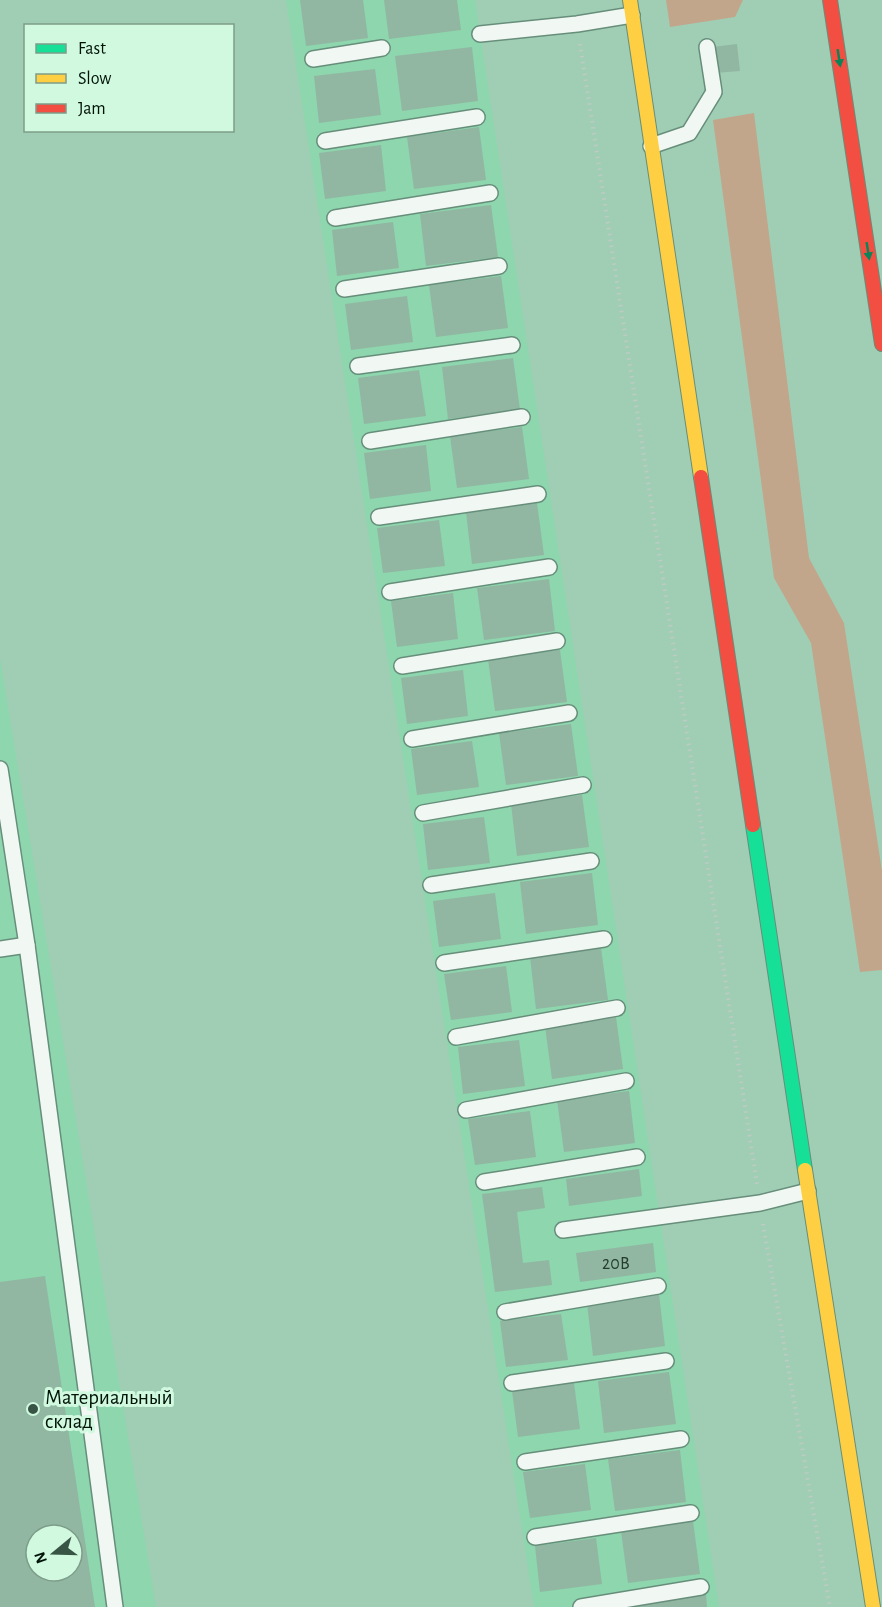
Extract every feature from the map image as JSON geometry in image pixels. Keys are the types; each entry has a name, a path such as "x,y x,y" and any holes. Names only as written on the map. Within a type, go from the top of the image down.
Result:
{"main road":[{"path":"830,0 882,344"},
{"path":"631,7 808,1191 873,1607"}],"lane":[{"path":"480,34 578,24 631,7"},
{"path":"651,146 689,133 714,92 707,47"},
{"path":"313,59 382,48"},
{"path":"325,141 477,117"},
{"path":"336,218 490,193"},
{"path":"344,289 499,266"},
{"path":"358,366 512,345"},
{"path":"370,441 522,417"},
{"path":"379,518 538,494"},
{"path":"390,591 549,567"},
{"path":"402,666 557,640"},
{"path":"411,739 569,713"},
{"path":"0,769 27,945 115,1607"},
{"path":"423,813 583,785"},
{"path":"430,885 591,861"},
{"path":"444,963 604,939"},
{"path":"0,949 27,945"},
{"path":"456,1037 617,1008"},
{"path":"466,1110 626,1081"},
{"path":"484,1182 637,1157"},
{"path":"563,1230 760,1203 808,1191"},
{"path":"505,1312 658,1286"},
{"path":"512,1383 666,1361"},
{"path":"525,1462 681,1439"},
{"path":"535,1537 691,1513"},
{"path":"581,1607 701,1587"}],"path":[{"path":"578,24 760,1203 830,1607"}],"shaded area":[{"path":"286,0 475,0 719,1607 534,1607"},
{"path":"666,0 743,0 735,17 670,27"},
{"path":"754,113 809,558 844,623 882,871 882,970 860,972 811,643 774,578 713,120"},
{"path":"0,658 156,1607 0,1607"}],"building":[{"path":"300,0 363,0 368,38 306,46"},
{"path":"384,0 457,0 461,30 389,39"},
{"path":"737,44 740,71 715,73 712,47"},
{"path":"472,47 478,101 402,111 395,56"},
{"path":"375,69 381,115 319,123 314,76"},
{"path":"479,127 486,180 414,189 407,137"},
{"path":"381,145 386,191 325,199 319,153"},
{"path":"491,205 498,257 426,266 420,214"},
{"path":"393,222 399,268 337,276 332,230"},
{"path":"501,276 508,328 436,337 429,285"},
{"path":"407,296 413,342 351,350 345,304"},
{"path":"513,358 520,410 448,419 442,367"},
{"path":"419,370 426,416 364,424 358,378"},
{"path":"522,427 529,479 457,488 450,436"},
{"path":"426,445 431,491 370,499 364,453"},
{"path":"537,503 544,555 472,564 466,512"},
{"path":"439,520 445,566 383,573 377,528"},
{"path":"549,579 555,631 484,640 477,588"},
{"path":"453,593 458,639 397,647 391,601"},
{"path":"560,650 567,702 495,711 488,659"},
{"path":"463,670 468,716 407,724 401,678"},
{"path":"571,724 578,776 506,785 499,733"},
{"path":"472,741 479,787 417,795 411,749"},
{"path":"582,795 589,847 517,856 511,804"},
{"path":"484,817 490,863 428,870 423,824"},
{"path":"592,873 598,925 526,934 520,882"},
{"path":"495,893 501,939 439,947 433,901"},
{"path":"601,948 608,1000 536,1009 530,957"},
{"path":"506,966 512,1012 451,1020 444,974"},
{"path":"616,1017 623,1069 552,1079 545,1026"},
{"path":"519,1040 525,1086 463,1094 458,1047"},
{"path":"629,1091 635,1143 564,1152 557,1100"},
{"path":"530,1111 536,1157 475,1165 468,1119"},
{"path":"639,1169 642,1196 569,1206 566,1179"},
{"path":"542,1187 545,1208 517,1212 523,1263 549,1260 552,1285 495,1292 482,1194"},
{"path":"653,1243 656,1272 580,1282 576,1253"},
{"name":"Материальный склад","path":"45,1276 82,1523 24,1523 24,1583 84,1583 84,1534 95,1607 0,1607 0,1282"},
{"path":"659,1294 665,1346 593,1356 587,1303"},
{"path":"561,1314 568,1360 506,1367 500,1321"},
{"path":"669,1372 676,1424 604,1433 598,1381"},
{"path":"574,1383 580,1429 518,1437 512,1391"},
{"path":"680,1450 686,1502 615,1511 608,1459"},
{"path":"585,1464 591,1510 530,1518 523,1472"},
{"path":"693,1521 700,1574 628,1583 621,1531"},
{"path":"596,1538 602,1584 540,1592 535,1546"},
{"path":"706,1595 707,1607 634,1607 634,1604"}],"traffic: fast":[{"path":"753,825 805,1170"}],"traffic: slow":[{"path":"630,0 701,477"},
{"path":"805,1170 873,1607"}],"traffic: jam":[{"path":"830,0 882,344"},
{"path":"701,477 753,825"}],"place":[{"name":"Материальный склад","path":"33,1409"}]}
